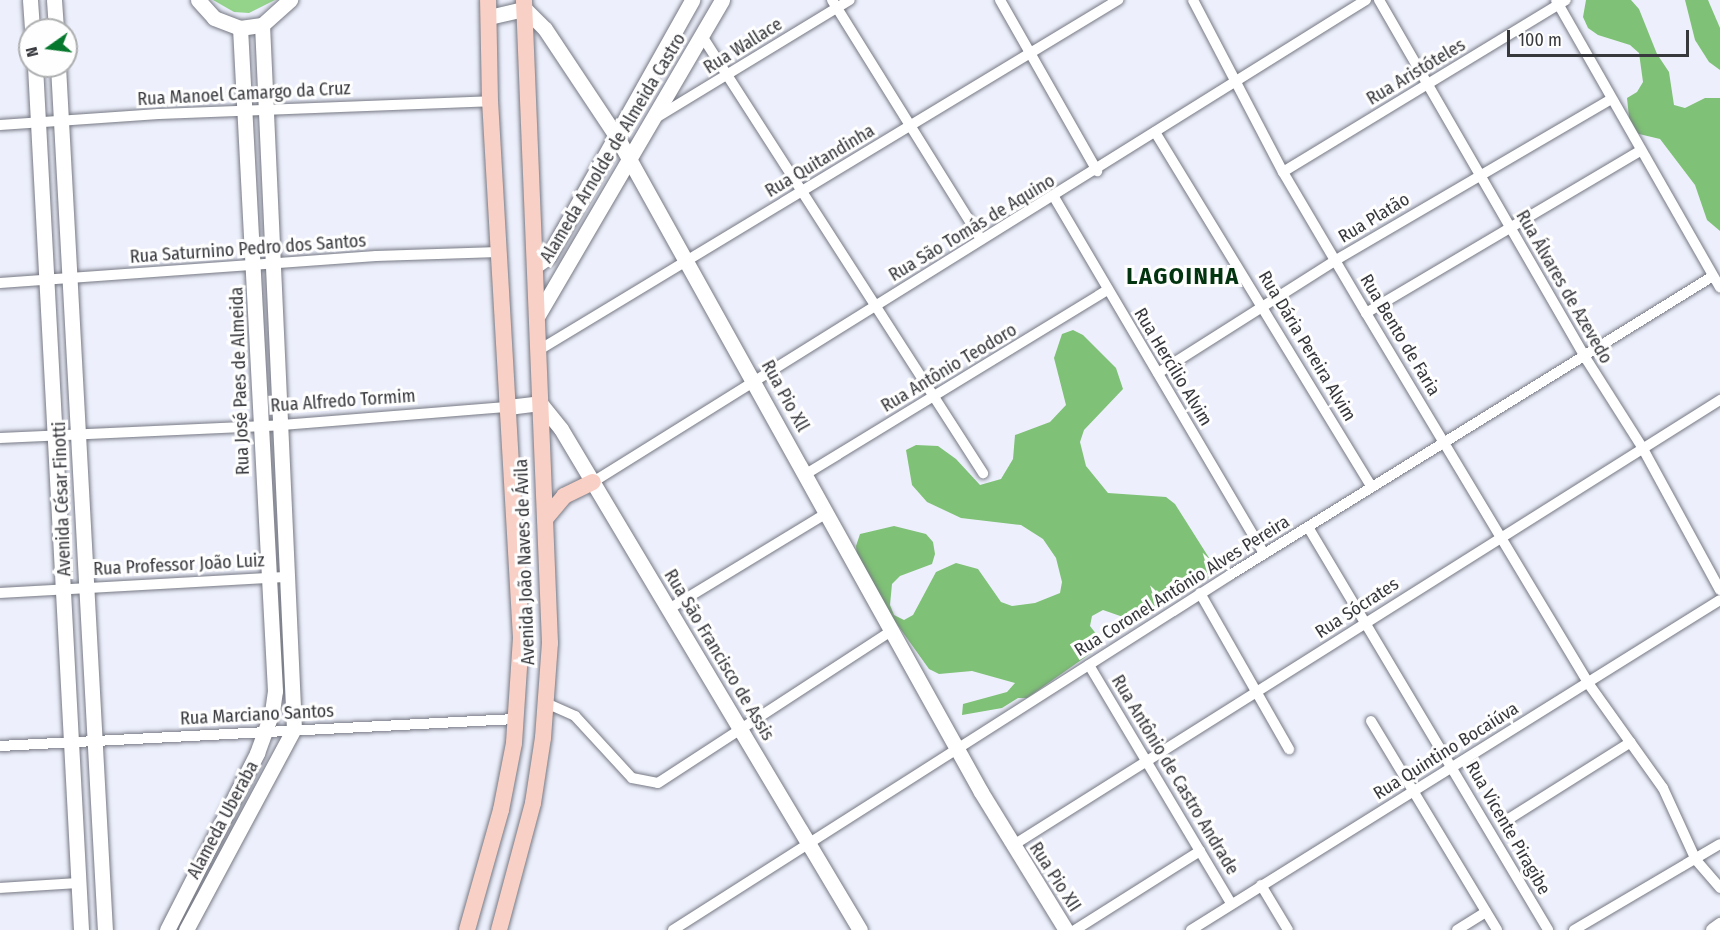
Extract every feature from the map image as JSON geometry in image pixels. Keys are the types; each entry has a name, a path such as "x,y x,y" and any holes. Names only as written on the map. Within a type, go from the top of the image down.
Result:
{"main road":[{"name":"Avenida João Naves de Ávila","path":"499,930 533,803 546,704 550,643 525,4"},
{"name":"Avenida João Naves de Ávila","path":"467,930 501,810 516,719 521,596 490,101 489,8"},
{"path":"545,519 564,496 593,482"}],"street":[{"path":"30,0 31,18"},
{"path":"54,0 55,18"},
{"path":"198,0 214,18 240,27 262,25 290,0"},
{"name":"Alameda Arnolde de Almeida Castro","path":"538,315 628,155 653,119 722,0"},
{"name":"Rua Wallace","path":"653,119 726,77 835,3 850,0"},
{"path":"1000,0 1097,171"},
{"name":"Rua Quitandinha","path":"539,350 1119,0"},
{"name":"Rua Bento de Faria","path":"1193,0 1237,79 1283,172 1366,313 1502,536 1588,683 1663,788 1696,860 1720,888"},
{"name":"Rua São Tomás de Aquino","path":"593,482 874,307 980,238 1097,171 1237,79 1366,0"},
{"name":"Rua Álvares de Azevedo","path":"1379,0 1429,83 1583,354 1642,447 1720,590"},
{"path":"1560,1 1640,151 1720,287"},
{"name":"Rua Aristóteles","path":"1283,172 1560,1"},
{"name":"Alameda Arnolde de Almeida Castro","path":"535,266 548,257 688,2"},
{"path":"835,3 980,238"},
{"path":"489,8 525,4"},
{"name":"Rua Pio Xll","path":"525,4 545,29 616,135 689,260 754,382 1012,846"},
{"name":"Rua José Paes de Almeida","path":"262,25 289,577 294,729"},
{"name":"Rua José Paes de Almeida","path":"240,27 255,266 275,691 265,731"},
{"path":"702,36 726,77 874,307 936,397 983,473"},
{"name":"Avenida César Finotti","path":"36,78 56,433 69,742 81,930"},
{"name":"Avenida César Finotti","path":"59,78 80,432 84,586 92,741 105,930"},
{"name":"Rua Platão","path":"1158,373 1264,308 1336,260 1611,99"},
{"name":"Rua Manoel Camargo da Cruz","path":"0,125 61,120 490,101"},
{"name":"Rua Dária Pereira Alvim","path":"1155,132 1372,487"},
{"path":"1366,313 1508,225 1640,151"},
{"name":"Rua Hercílio Alvim","path":"1054,197 1264,554"},
{"name":"Rua Saturnino Pedro dos Santos","path":"0,283 273,264 499,252"},
{"name":"Rua Coronel Antônio Alves Pereira","path":"673,930 959,750 1200,593 1583,354 1713,276"},
{"name":"Rua Antônio Teodoro","path":"806,474 936,397 1108,290"},
{"name":"Rua Sócrates","path":"1012,846 1642,447 1720,400"},
{"path":"508,407 540,403"},
{"name":"Rua São Francisco de Assis","path":"540,403 593,482 807,845 860,930"},
{"name":"Rua Alfredo Tormim","path":"0,438 261,423 282,425 508,407"},
{"path":"669,609 827,513"},
{"name":"Rua Vicente Piragibe","path":"1308,527 1454,767 1548,930"},
{"name":"Rua Professor João Luiz","path":"0,593 84,586 289,577"},
{"path":"1200,593 1289,749"},
{"name":"Rua Quintino Bocaiúva","path":"1191,930 1720,600"},
{"path":"546,704 575,716 632,778 648,783 668,778 892,630"},
{"name":"Rua Antônio de Castro Andrade","path":"1089,665 1148,760 1231,903"},
{"name":"Rua Marciano Santos","path":"0,746 516,719"},
{"path":"1371,721 1497,930"},
{"name":"Alameda Uberaba","path":"186,930 294,729"},
{"name":"Alameda Uberaba","path":"167,930 237,798 265,731"},
{"path":"1507,820 1631,742"},
{"path":"1574,930 1720,844"},
{"name":"Rua Pio XII","path":"1012,846 1066,930"},
{"path":"1075,930 1200,851"},
{"path":"0,888 77,883"},
{"path":"1261,885 1288,930"},
{"path":"1457,930 1486,912"},
{"path":"1713,930 1720,925"}],"green space":[{"path":"213,0 275,0 249,13 234,12"},
{"path":"1586,0 1631,0 1639,9 1657,54 1669,72 1674,105 1685,108 1705,98 1720,98 1720,231 1707,220 1695,185 1660,139 1639,134 1630,127 1627,98 1637,92 1643,82 1639,53 1630,45 1598,35 1588,28 1583,17"},
{"path":"1685,0 1708,0 1720,28 1720,70 1709,62 1695,40"},
{"path":"1073,330 1083,335 1116,368 1123,389 1084,430 1080,442 1086,466 1108,493 1166,497 1175,504 1218,572 1150,613 1126,618 1103,610 1092,616 1090,626 1104,644 1027,698 1018,698 1002,708 962,715 963,704 1007,692 1015,683 972,671 939,674 929,669 889,613 857,557 856,546 860,534 894,526 926,534 933,542 935,554 932,564 900,576 892,584 890,605 894,615 904,620 913,615 936,572 956,563 978,569 1001,602 1012,606 1035,603 1060,593 1062,582 1056,558 1043,539 1021,525 961,518 927,502 912,485 906,450 916,445 938,446 956,459 980,485 1001,479 1013,459 1015,435 1050,422 1066,405 1054,358 1062,334"}],"district":[{"name":"LAGOINHA","path":"1183,277"}]}
